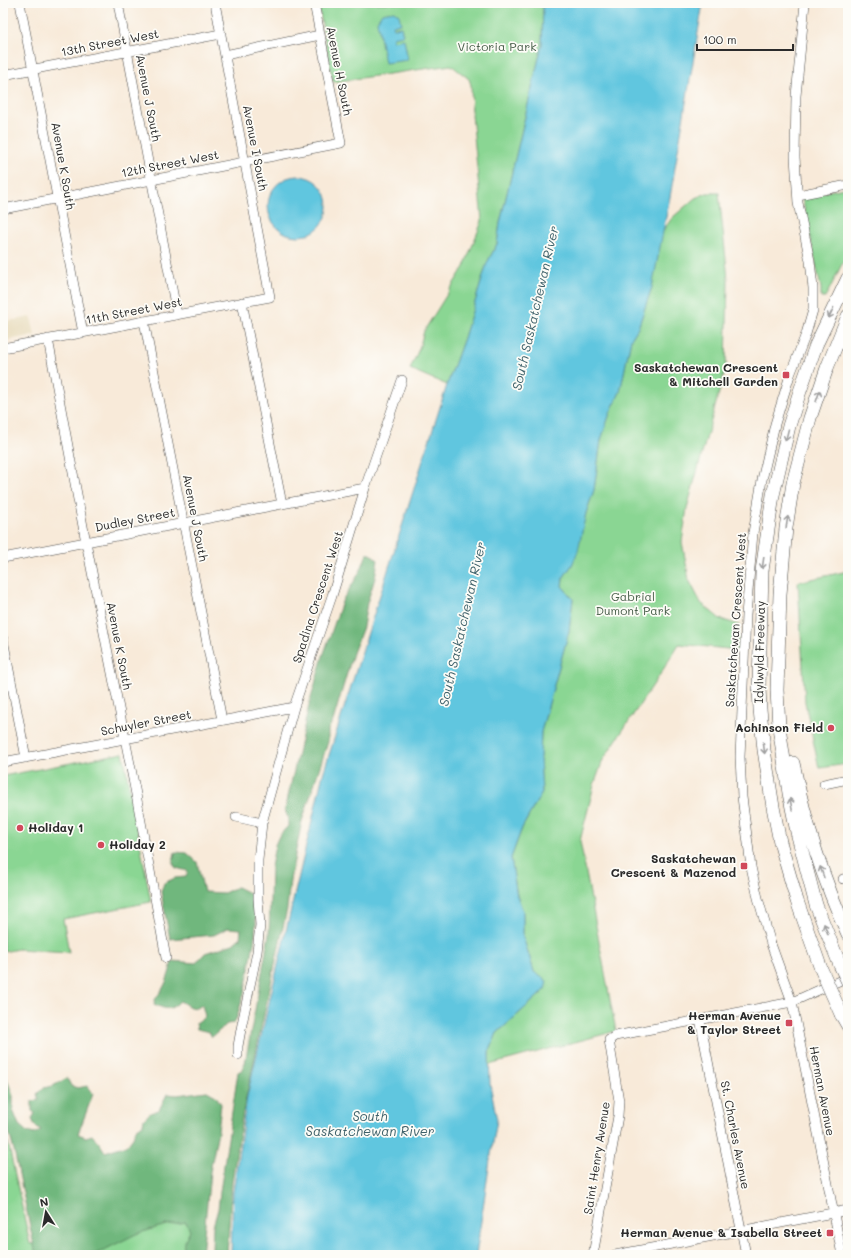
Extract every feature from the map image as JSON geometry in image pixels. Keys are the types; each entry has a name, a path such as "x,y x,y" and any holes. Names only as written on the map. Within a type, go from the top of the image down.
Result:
{"highway":[{"name":"Idylwyld Freeway","path":"848,278 816,345 797,400 776,479 769,516 762,571 759,686 767,771 780,842 797,901 821,969 848,1026"},
{"name":"Idylwyld Freeway","path":"848,316 827,368 810,418 793,483 786,528 780,594 777,690 779,727 796,832 816,904 840,966 848,982"},
{"path":"780,594 782,677 789,747 809,833 824,876 848,934"}],"street":[{"name":"Avenue K South","path":"20,3 83,333"},
{"name":"Avenue J South","path":"118,3 177,315"},
{"name":"Avenue I South","path":"215,3 270,296"},
{"name":"Avenue H South","path":"314,3 341,144"},
{"name":"Saskatchewan Crescent West","path":"792,1002 771,944 751,867 742,797 740,756 746,615 753,533 762,480 775,424 790,375 806,334 813,310 813,288 810,261 798,203 795,157 796,96 805,3"},
{"name":"13th Street West","path":"3,75 221,34"},
{"path":"225,55 320,35"},
{"name":"12th Street West","path":"3,209 341,144"},
{"path":"798,195 848,185"},
{"name":"11th Street West","path":"3,348 270,296"},
{"path":"242,302 282,504"},
{"name":"Avenue J South","path":"144,321 222,720"},
{"name":"Avenue K South","path":"48,340 135,789 166,958"},
{"name":"Spadina Crescent West","path":"238,1055 242,1024 257,952 260,925 258,860 262,823 294,707 332,596 365,488 402,380"},
{"name":"Dudley Street","path":"3,558 365,488"},
{"path":"3,639 26,758"},
{"name":"Schuyler Street","path":"3,762 294,707"},
{"path":"824,784 848,779"},
{"path":"236,817 262,823"},
{"path":"700,1020 792,1002 848,977"},
{"name":"Herman Avenue","path":"792,1002 842,1255"},
{"name":"Saint Henry Avenue","path":"593,1255 618,1116 619,1101 609,1040 615,1036 700,1020"},
{"name":"St. Charles Avenue","path":"700,1020 746,1255"},
{"path":"615,1255 649,1252 741,1231 848,1210"}],"shaded area":[{"path":"31,317 35,335 3,341 3,322"}],"green space":[{"name":"Victoria Park","path":"318,3 543,3 542,45 500,223 497,244 487,263 464,338 447,385 410,369 419,349 424,331 464,267 482,221 472,114 471,85 469,79 451,65 333,82"},
{"path":"848,187 848,252 825,298 821,298 821,288 802,197"},
{"name":"Gabrial Dumont Park","path":"707,193 719,193 728,279 726,367 687,508 682,542 689,580 701,603 720,619 739,625 738,650 679,644 603,760 594,785 580,841 616,1031 489,1065 489,1052 497,1033 545,990 534,972 523,937 523,911 517,896 511,858 522,828 542,792 540,758 541,732 569,631 573,599 562,586 563,578 572,565 586,513 594,490 601,440 610,413 620,392 631,339 638,328 652,287 662,232 672,218 695,198"},
{"path":"367,554 371,554 378,560 375,578 367,603 363,627 353,653 333,721 328,729 328,742 302,821 290,880 287,909 243,1112 232,1182 227,1255 216,1255 217,1253 212,1249 213,1226 218,1209 238,1072 242,1070 245,1063 269,935 271,867 275,845 279,836 288,826 288,818 285,810 309,705 323,656 343,599 360,572"},
{"path":"848,571 848,764 819,768 805,702 798,582"},
{"path":"123,753 151,902 63,919 69,952 18,949 3,952 3,776"},
{"path":"175,852 187,853 197,862 204,892 224,893 237,887 255,896 256,924 254,943 245,990 237,1017 234,1023 227,1024 212,1037 209,1032 197,1029 196,1023 205,1016 202,1005 197,1008 190,1007 180,1001 171,1008 165,1008 154,1004 155,999 162,990 170,972 172,961 196,963 205,953 233,944 240,938 241,929 228,928 214,935 170,939 161,892 164,883 175,878 186,877 188,871 176,868 173,863"},
{"path":"3,1078 7,1079 13,1096 13,1110 19,1125 27,1132 34,1134 41,1130 35,1126 32,1119 35,1113 32,1111 32,1101 39,1100 37,1094 43,1088 53,1086 67,1078 71,1086 78,1088 87,1086 93,1094 78,1134 86,1137 92,1135 105,1152 127,1145 133,1137 136,1129 143,1124 144,1119 150,1113 159,1110 167,1094 177,1095 207,1091 216,1096 221,1104 218,1131 210,1172 202,1255 183,1255 184,1242 190,1230 186,1222 166,1225 136,1234 96,1254 36,1255 14,1150 3,1111"},
{"path":"8,1142 30,1244 197,1212 194,1255 3,1255 3,1143"}],"water":[{"name":"South Saskatchewan River","path":"543,3 703,3 670,197 652,287 638,328 631,339 620,392 610,413 601,440 594,490 586,513 578,551 572,565 563,578 562,586 573,599 569,631 541,732 540,758 542,792 522,828 511,858 517,896 523,911 523,937 534,972 547,981 545,990 497,1033 489,1052 490,1084 497,1120 476,1255 231,1255 233,1192 247,1096 323,774 487,263 497,244 500,223 542,45"},
{"path":"394,11 399,15 401,24 393,25 394,28 401,27 403,35 393,37 393,41 404,39 408,60 385,63 377,21 382,13"},
{"path":"292,176 304,176 315,181 323,189 328,200 326,218 315,231 304,236 292,236 281,231 273,223 268,212 268,200 273,189 281,181"}],"place":[{"name":"Saskatchewan Crescent & Mitchell Garden","path":"786,375"},
{"name":"Achinson Field","path":"831,728"},
{"name":"Holiday 1","path":"20,828"},
{"name":"Holiday 2","path":"101,845"},
{"name":"Saskatchewan Crescent & Mazenod","path":"744,866"},
{"name":"Herman Avenue & Taylor Street","path":"789,1023"},
{"name":"Herman Avenue & Isabella Street","path":"830,1233"}]}
